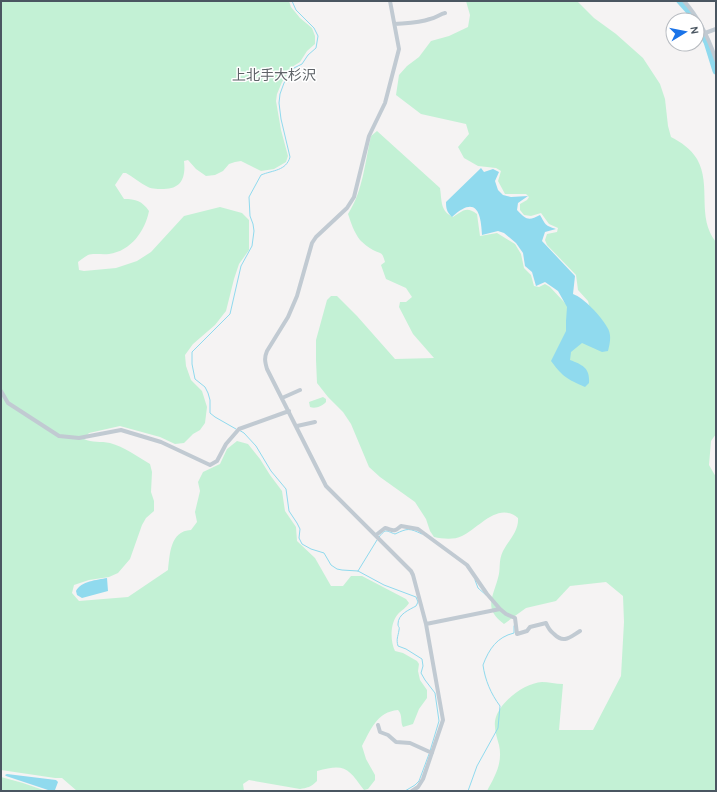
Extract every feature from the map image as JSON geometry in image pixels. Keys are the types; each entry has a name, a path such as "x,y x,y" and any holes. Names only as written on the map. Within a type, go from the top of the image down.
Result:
{"street":[{"path":"390,1 399,48 385,103 365,147 354,197 347,208 316,237 312,244 294,303 288,317 264,356 267,369 326,486 376,535 413,575 426,624 443,720 430,752 423,779 418,787 412,791"},
{"path":"684,1 693,12"},
{"path":"395,24 430,20 445,13"},
{"path":"716,28 705,33 716,60"},
{"path":"282,398 300,390"},
{"path":"1,391 8,403 59,436 79,438 121,430 161,442 210,465 217,461 226,444 238,430 289,411"},
{"path":"296,426 314,422"},
{"path":"376,535 385,528 393,531 401,526 418,529 467,565 486,594 506,614 515,618 517,634 527,631 530,627 546,623 551,631 558,638 563,640 568,639 580,631"},
{"path":"426,624 500,609"},
{"path":"378,725 380,732 388,735 396,742 410,742 430,752"}],"green space":[{"path":"1,1 289,1 291,7 300,18 312,28 315,36 315,44 307,51 300,62 292,67 282,82 277,94 276,101 281,130 288,156 286,162 274,169 261,171 241,161 235,162 229,164 223,171 215,175 206,176 196,169 188,160 184,161 183,177 178,185 164,189 150,188 126,173 123,173 115,185 124,199 138,201 149,211 144,226 136,239 124,249 109,254 88,255 78,262 79,270 84,271 116,268 137,261 151,252 184,216 220,207 242,213 249,220 249,250 239,264 226,311 215,325 193,344 185,355 186,366 191,380 202,391 207,407 205,423 200,430 193,434 184,443 175,444 160,437 120,426 89,433 84,439 110,443 130,452 150,464 152,472 151,492 154,501 154,511 146,518 130,559 118,573 109,577 89,580 74,585 72,593 79,601 128,597 168,570 172,544 175,539 184,531 191,530 197,522 195,512 200,491 198,482 203,472 220,464 227,449 237,441 248,444 282,491 285,511 296,527 297,541 315,558 331,586 343,586 351,576 362,576 406,599 409,603 398,614 393,622 392,642 395,651 403,653 417,661 419,664 418,671 420,680 427,690 427,698 419,709 413,724 403,727 398,710 385,714 372,728 362,746 366,759 375,775 375,780 368,789 364,790 349,772 340,768 317,771 317,781 311,786 305,788 300,789 249,780 243,784 244,791 77,791 62,778 1,770"},
{"path":"466,1 577,1 594,18 616,34 643,58 660,84 665,99 668,126 671,137 692,152 701,169 707,222 710,232 716,242 716,434 711,441 709,465 716,477 716,791 487,791 498,769 500,758 495,727 497,714 506,701 520,690 535,683 542,682 563,684 559,730 593,730 621,676 624,622 623,596 606,582 570,586 556,601 526,608 504,624 494,613 491,602 499,575 501,555 517,527 518,518 511,514 496,514 462,536 448,539 434,537 430,531 426,519 415,502 380,477 369,467 351,424 343,412 317,383 316,340 327,300 331,296 337,296 395,359 434,358 413,334 399,307 400,302 406,302 412,297 406,288 386,279 381,265 385,262 383,256 381,253 373,250 360,240 354,231 348,214 360,186 371,136 377,131 440,188 442,205 449,215 453,217 465,210 470,210 477,214 480,236 497,233 515,244 521,254 524,268 531,275 534,286 539,287 545,284 550,287 579,318 592,316 588,301 578,290 576,275 547,245 545,240 547,234 557,232 558,228 549,224 541,213 531,216 524,215 520,210 520,204 529,197 526,194 505,194 498,181 501,171 496,168 478,166 464,158 458,147 469,134 466,124 421,114 396,95 399,75 407,66 419,57 431,41 449,36 468,27 470,15"},
{"path":"323,397 326,399 326,402 321,406 310,407 309,402"},
{"path":"1,777 23,783 46,791 1,791"}],"water":[{"path":"481,168 484,172 493,169 499,172 495,181 498,190 503,195 511,197 528,196 518,203 517,210 525,218 530,219 540,215 549,227 556,229 545,232 542,241 575,276 573,294 582,299 592,308 609,330 610,339 608,351 602,352 582,343 571,352 570,360 587,370 589,383 585,387 566,377 551,361 566,331 567,307 558,291 545,282 536,286 532,272 525,266 523,253 516,243 504,233 498,231 482,235 480,219 476,209 467,207 452,217 448,212 446,202"},
{"path":"107,578 108,591 82,598 77,595 76,591 78,588 85,583"},
{"path":"5,775 56,780 58,782 55,790 51,791"}],"waterway":[{"path":"236,429 210,413 210,400 208,393 205,387 195,379 192,364 192,352 230,314 241,266 252,246 254,231 250,216 249,197 261,175 282,168 288,162 290,157 281,119 279,103 280,94 284,83 294,68 302,64 308,55 316,48 318,36 314,28 296,10 292,1"},
{"path":"680,1 690,12"},
{"path":"705,38 716,71"},
{"path":"239,430 244,433 256,446 271,471 286,489 289,511 300,529 299,538 302,544 311,549 324,553 331,565 337,569 358,571 384,585 416,597 418,602 416,606 404,613 398,621 399,629 397,642 398,646 422,659 423,666 421,673 435,693 439,721 430,751"},
{"path":"379,537 385,531 395,534 408,530 422,534"},
{"path":"358,571 377,540"},
{"path":"475,580 478,588 486,595"},
{"path":"468,791 477,766 498,728 500,706 489,687 483,665 494,644 503,637 514,633 514,626"},
{"path":"405,791 419,781 429,754"}],"district":[{"name":"上北手大杉沢","path":"274,75"}]}
